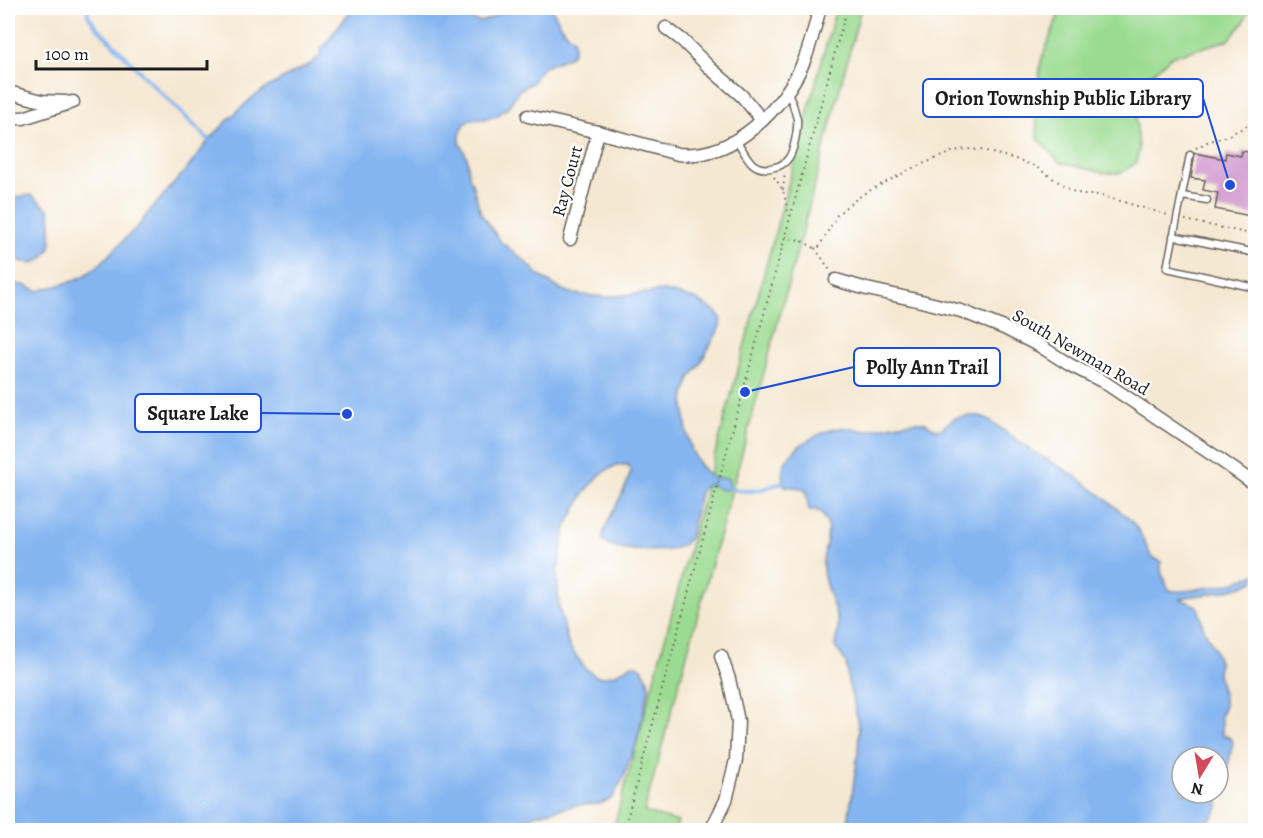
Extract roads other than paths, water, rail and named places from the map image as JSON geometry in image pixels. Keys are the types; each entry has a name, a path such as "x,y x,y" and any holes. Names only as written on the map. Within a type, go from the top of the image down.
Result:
{"street":[{"path":"528,116 598,132 672,153 690,155 718,149 736,141 762,120 788,92 805,60 820,8"},
{"path":"666,28 742,96 762,120"},
{"path":"8,92 42,101 73,102 23,118 8,118"},
{"name":"Ray Court","path":"570,239 598,132"},
{"name":"South Newman Road","path":"836,280 961,311 1004,328 1104,382 1256,485"},
{"path":"711,831 726,800 736,760 738,721 729,679 721,656"}],"lane":[{"path":"736,141 752,163 761,168 769,169 786,163 794,146 797,123 788,92"},
{"path":"1190,155 1167,268 1256,288"},
{"path":"1182,196 1207,200"},
{"path":"1173,236 1256,254"}],"water":[{"path":"353,8 456,8 479,22 508,8 551,8 564,29 574,39 571,56 542,68 532,83 519,90 507,109 498,116 470,120 464,125 460,135 460,143 467,157 469,177 482,215 501,242 541,277 560,289 573,294 605,297 664,291 695,299 715,311 721,318 720,327 690,378 684,404 687,433 692,451 699,464 712,478 728,478 730,488 722,490 710,484 704,487 700,492 690,537 682,545 656,551 623,549 606,543 603,538 609,518 626,487 631,470 628,465 617,465 600,475 585,492 566,527 557,573 559,607 571,649 585,668 596,676 616,674 631,665 638,665 643,669 648,680 649,688 636,745 624,777 612,798 600,804 577,805 538,814 513,824 491,828 475,824 459,830 425,827 391,830 327,830 289,827 253,830 8,830 8,283 24,285 38,291 70,282 84,276 99,265 141,223 209,140 231,117 268,87 320,56 321,48 326,45"},
{"path":"31,195 49,210 51,236 49,250 38,261 28,263 8,254 8,199"},
{"path":"980,416 990,421 1102,496 1125,515 1139,531 1151,556 1161,562 1161,572 1169,590 1186,591 1224,585 1255,574 1255,580 1239,587 1180,599 1197,606 1203,627 1214,648 1219,662 1218,674 1224,698 1224,707 1220,717 1222,734 1233,742 1230,757 1230,745 1170,745 1170,805 1218,805 1210,820 1200,830 848,830 859,730 846,663 835,647 838,624 824,577 823,561 828,529 820,513 816,510 809,510 806,492 802,488 785,486 782,475 784,465 799,447 831,430 845,428 865,430 923,422 939,430 955,418"}],"waterway":[{"path":"88,8 88,15 95,25 209,140"},
{"path":"730,488 750,491 783,482"}],"place":[{"name":"Orion Township Public Library","path":"1230,185"},
{"name":"Polly Ann Trail","path":"745,392"},
{"name":"Square Lake","path":"347,414"}]}
